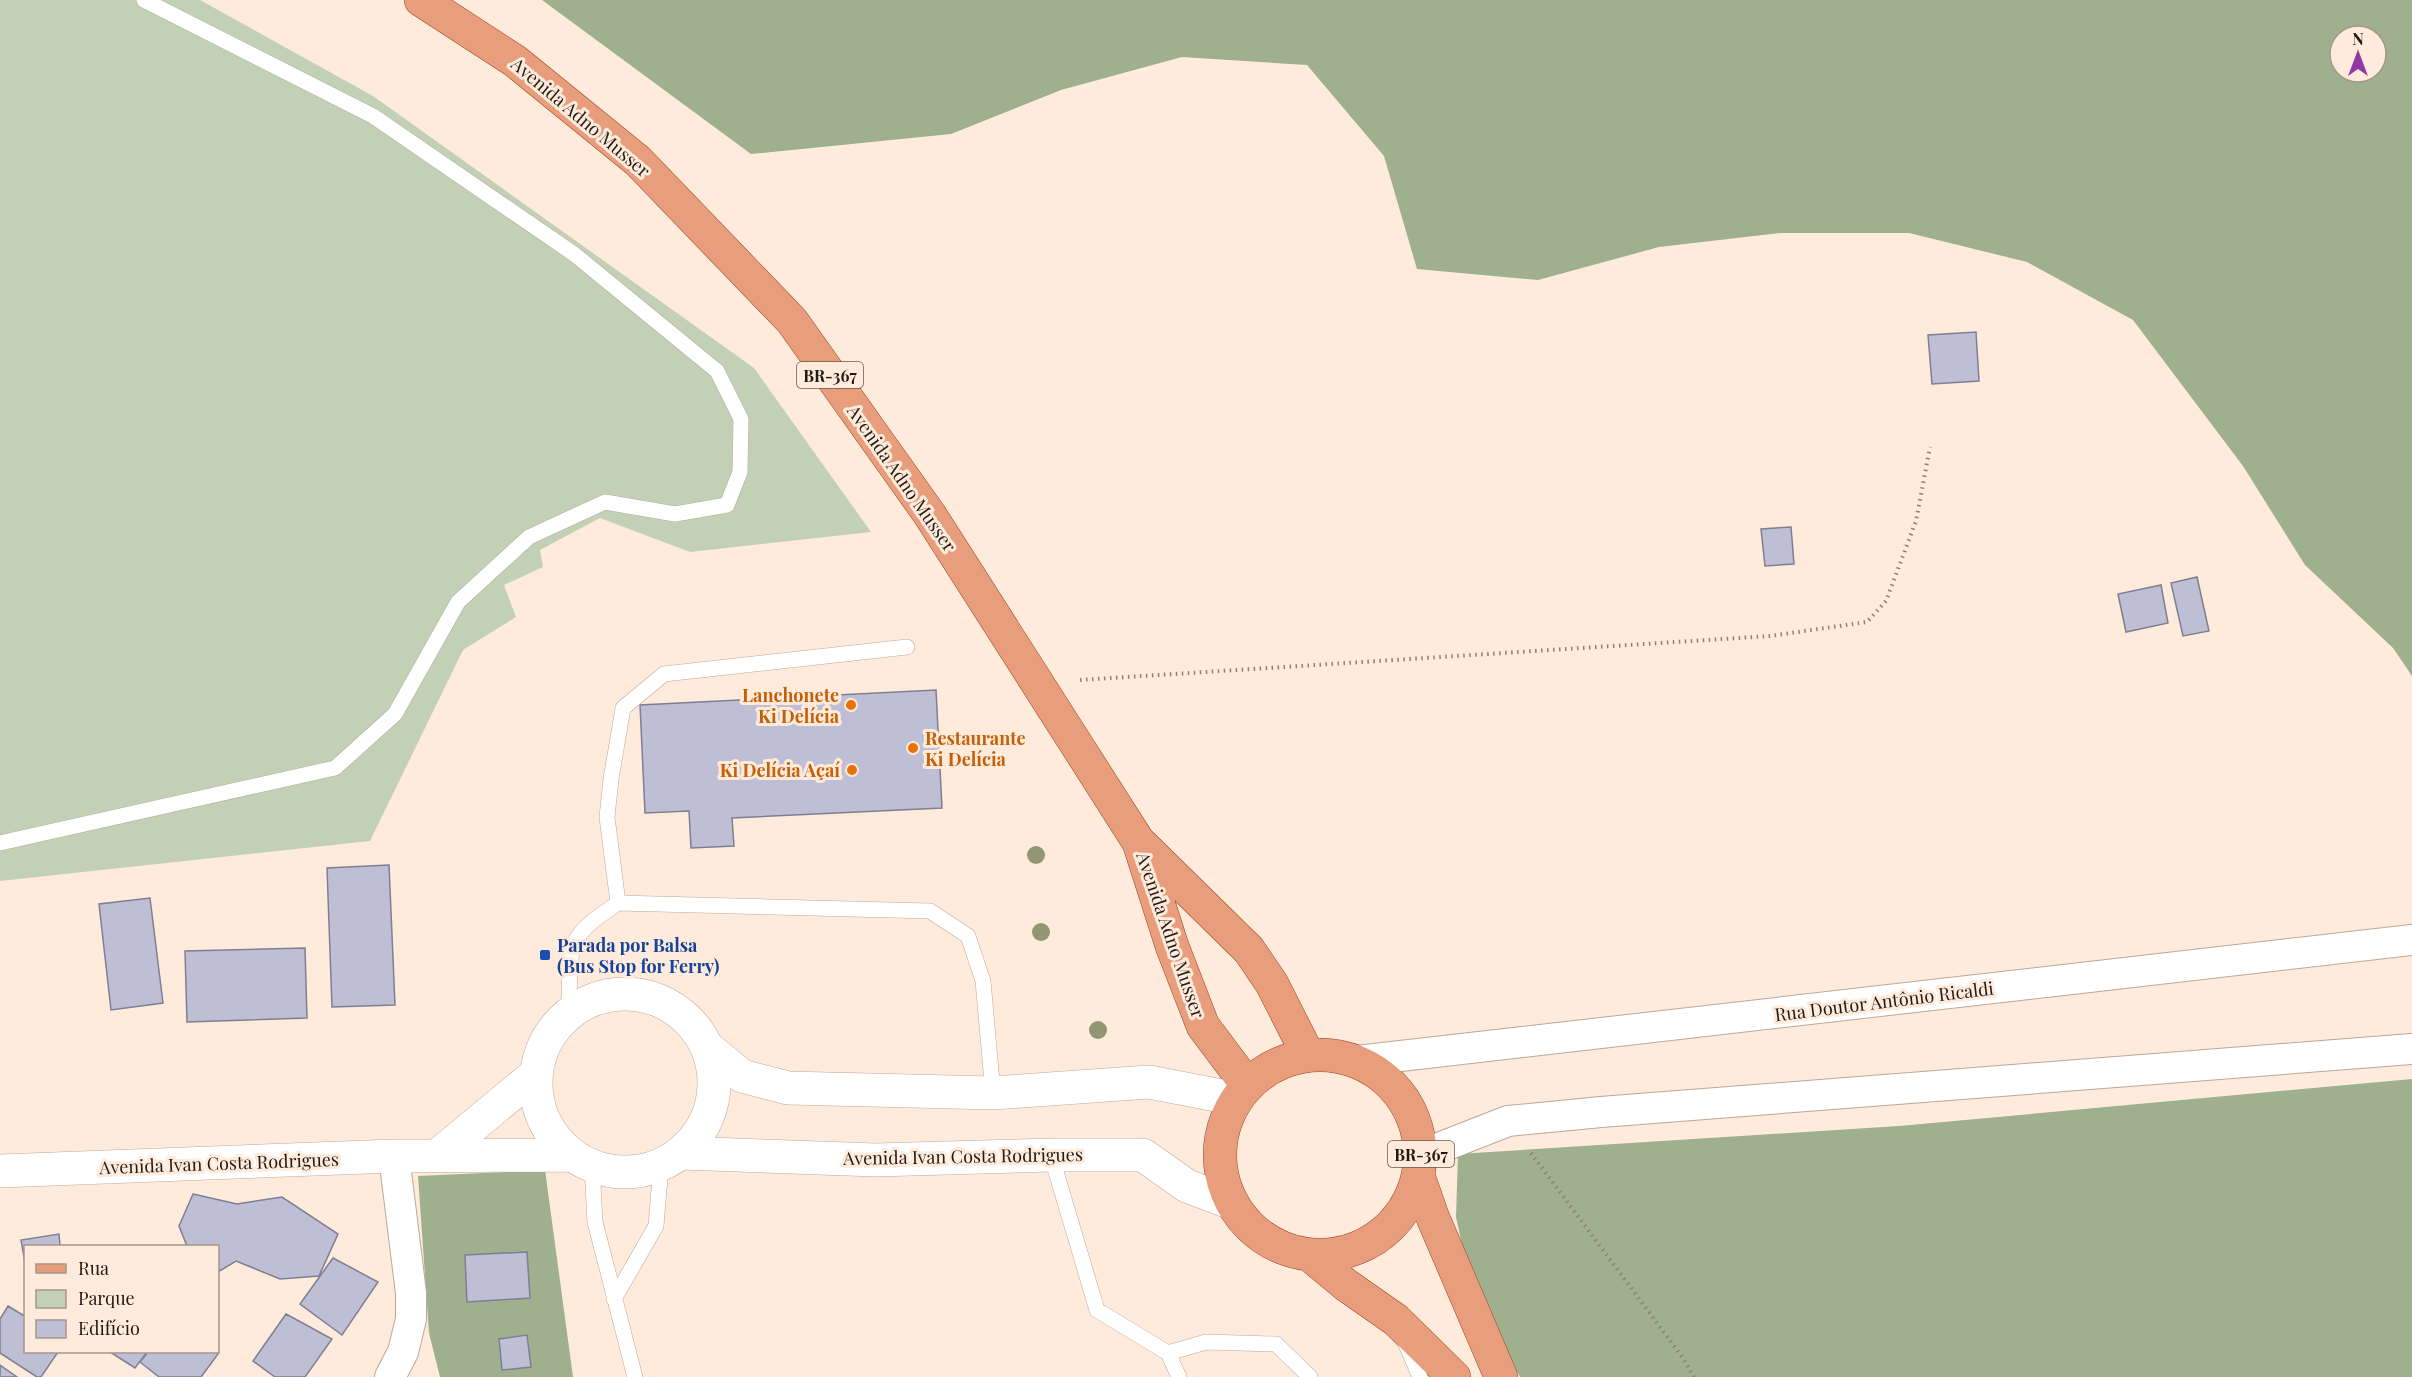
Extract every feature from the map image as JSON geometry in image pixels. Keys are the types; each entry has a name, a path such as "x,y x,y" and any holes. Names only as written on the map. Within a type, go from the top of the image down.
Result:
{"main road":[{"name":"Avenida Adno Musser","path":"421,0 515,61 638,160 792,321 930,515 1138,841 1250,950 1272,984 1308,1055"},
{"name":"Avenida Adno Musser","path":"1138,841 1172,945 1203,1026 1242,1092"},
{"path":"611,995 635,995 657,1000 678,1011 695,1028 707,1047 714,1070 715,1093 709,1116 698,1136 671,1159 638,1172 615,1172 582,1161 555,1139 543,1119 536,1097 536,1074 541,1051 552,1030 569,1014 589,1001 611,995"},
{"path":"707,1047 742,1076 788,1088 993,1093 1149,1082 1242,1092"},
{"name":"BR-367","path":"1420,1166 1408,1205 1390,1228 1367,1245 1340,1254 1310,1255 1286,1250 1265,1239 1246,1223 1232,1203 1222,1178 1219,1151 1225,1123 1242,1092 1275,1065 1308,1055 1333,1055 1357,1061 1378,1072 1396,1089 1410,1108 1418,1131 1420,1166 1433,1218 1501,1377"},
{"path":"437,1156 536,1074"},
{"name":"Avenida Ivan Costa Rodrigues","path":"671,1159 876,1160 1143,1155 1187,1186 1232,1203"},
{"name":"Avenida Ivan Costa Rodrigues","path":"0,1171 394,1156 582,1161"},
{"name":"BR-367","path":"1310,1255 1346,1285 1396,1320 1454,1377"}],"street":[{"name":"Rua Doutor Antônio Ricaldi","path":"1357,1061 2412,940"},
{"path":"1420,1166 1508,1121 2412,1049"},
{"path":"390,1377 403,1352 411,1319 411,1293 394,1156"}],"lane":[{"path":"0,843 334,768 395,714 458,602 529,537 605,502 675,514 727,505 740,472 741,419 717,371 574,254 373,116 144,0"},
{"path":"618,903 607,817 610,779 623,708 664,674 907,647"},
{"path":"569,1014 571,960 576,939 591,922 618,903 930,911 968,936 983,981 993,1093"},
{"path":"1051,1155 1096,1310 1168,1353 1179,1377"},
{"path":"614,1299 656,1226 671,1159"},
{"path":"582,1161 595,1222 635,1377"},
{"path":"1396,1320 1420,1377"},
{"path":"1168,1353 1206,1342 1276,1344 1310,1377"}],"path":[{"path":"1037,683 1770,636 1867,622 1886,601 1916,521 1930,447"},
{"path":"1508,1121 1558,1193 1683,1358 1694,1377"}],"green space":[{"path":"0,0 200,0 373,96 754,368 871,532 690,552 600,518 540,550 543,567 504,585 516,617 463,650 370,841 0,881"},
{"path":"542,0 2412,0 2412,676 2393,648 2305,565 2243,466 2133,320 2027,262 1909,233 1781,233 1659,247 1538,280 1417,269 1384,156 1307,65 1182,57 1061,90 951,134 751,154"},
{"path":"2412,1079 2412,1377 1520,1377 1474,1300 1456,1217 1458,1154 1899,1126"},
{"path":"545,1170 573,1377 440,1377 429,1333 418,1176"}],"building":[{"path":"1976,332 1979,381 1932,384 1928,335"},
{"path":"1791,527 1794,564 1765,566 1761,529"},
{"path":"2197,577 2209,631 2183,636 2171,583"},
{"path":"2161,585 2168,623 2126,632 2118,594"},
{"path":"936,690 942,808 732,818 734,846 691,848 689,811 645,813 640,705"},
{"path":"389,865 395,1005 332,1007 327,868"},
{"path":"150,898 163,1003 111,1010 99,904"},
{"path":"305,948 307,1018 187,1022 185,951"},
{"path":"193,1194 237,1204 282,1197 338,1234 319,1276 280,1279 236,1261 219,1271 219,1245 187,1245 179,1226"},
{"path":"59,1234 60,1245 24,1245 24,1257 21,1240"},
{"path":"527,1252 530,1298 467,1302 465,1255"},
{"path":"333,1258 378,1282 342,1335 300,1304"},
{"path":"8,1306 24,1316 24,1353 57,1353 41,1377 37,1377 0,1353 0,1319"},
{"path":"286,1314 332,1339 305,1377 275,1377 253,1361"},
{"path":"527,1335 531,1367 502,1370 499,1339"},
{"path":"112,1353 146,1353 135,1368"},
{"path":"147,1353 218,1354 201,1377 159,1377 140,1362"},
{"path":"0,1365 17,1377 0,1377"}],"place":[{"name":"Lanchonete Ki Delícia","path":"851,705"},
{"name":"Restaurante Ki Delícia","path":"913,748"},
{"name":"Ki Delícia Açaí","path":"852,770"},
{"name":"Parada por Balsa (Bus Stop for Ferry)","path":"545,955"}]}
